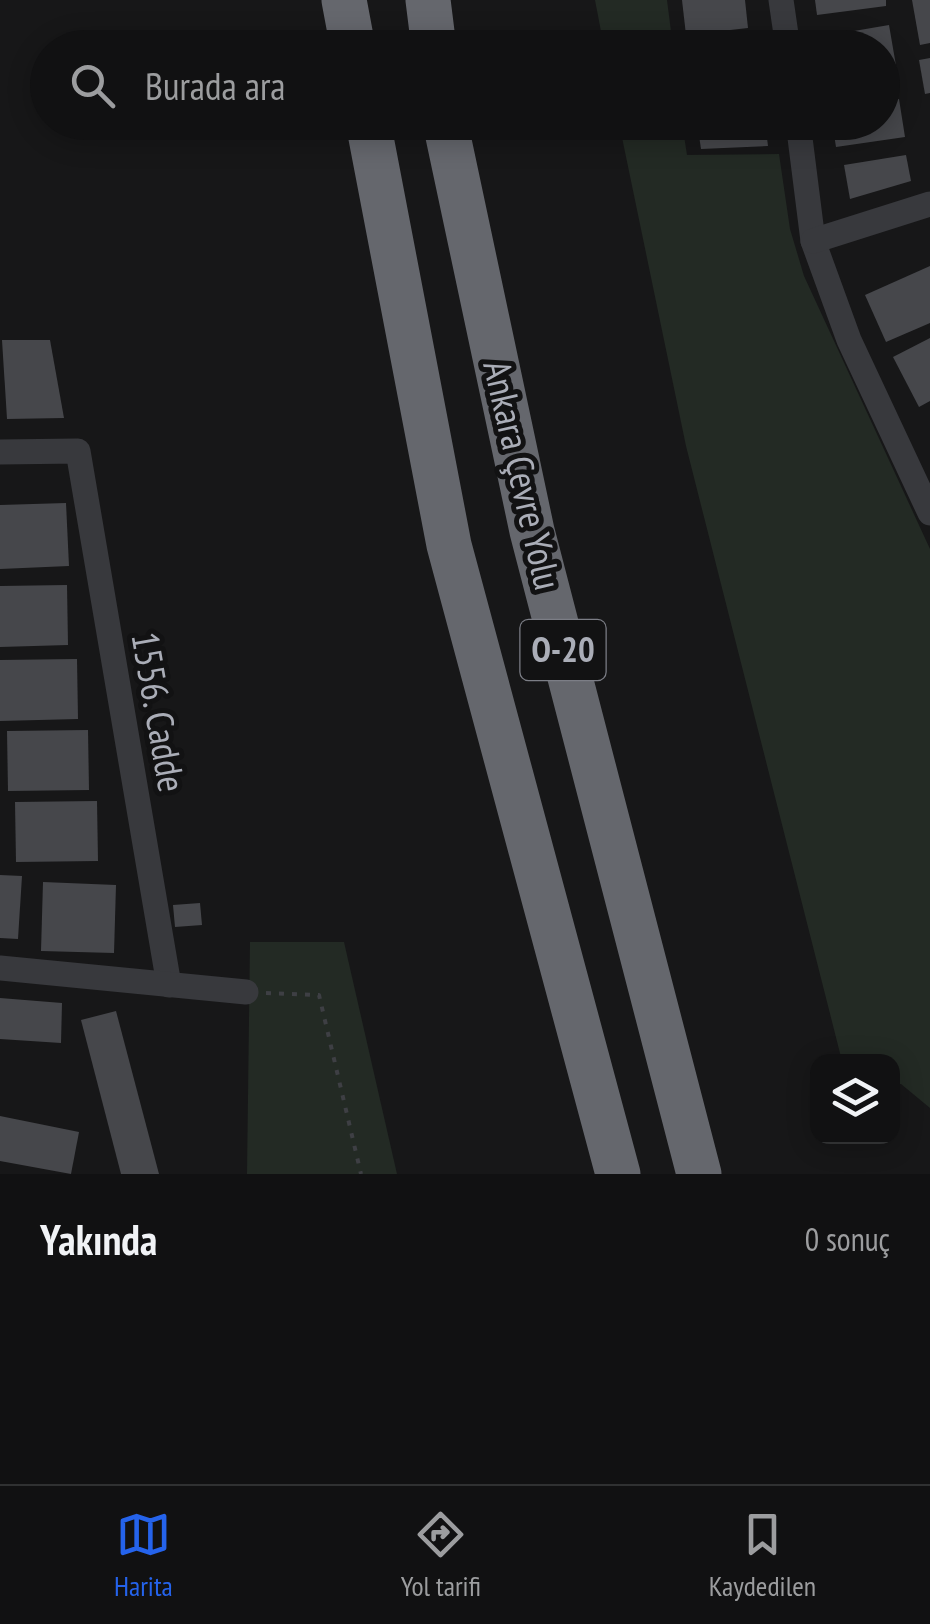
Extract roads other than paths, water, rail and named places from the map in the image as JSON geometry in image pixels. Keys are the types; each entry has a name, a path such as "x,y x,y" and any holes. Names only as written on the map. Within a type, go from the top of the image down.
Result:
{"highway":[{"path":"344,0 350,30"},
{"path":"428,0 432,30"},
{"name":"O-20","path":"371,140 449,545 618,1174"},
{"name":"Ankara Çevre Yolu","path":"449,140 532,531 699,1174"}],"street":[{"path":"781,0 785,30"},
{"path":"800,140 814,241 850,340 930,513"},
{"path":"814,241 930,204"},
{"name":"1556. Cadde","path":"0,452 78,451 169,985"},
{"path":"0,968 246,992"}]}
